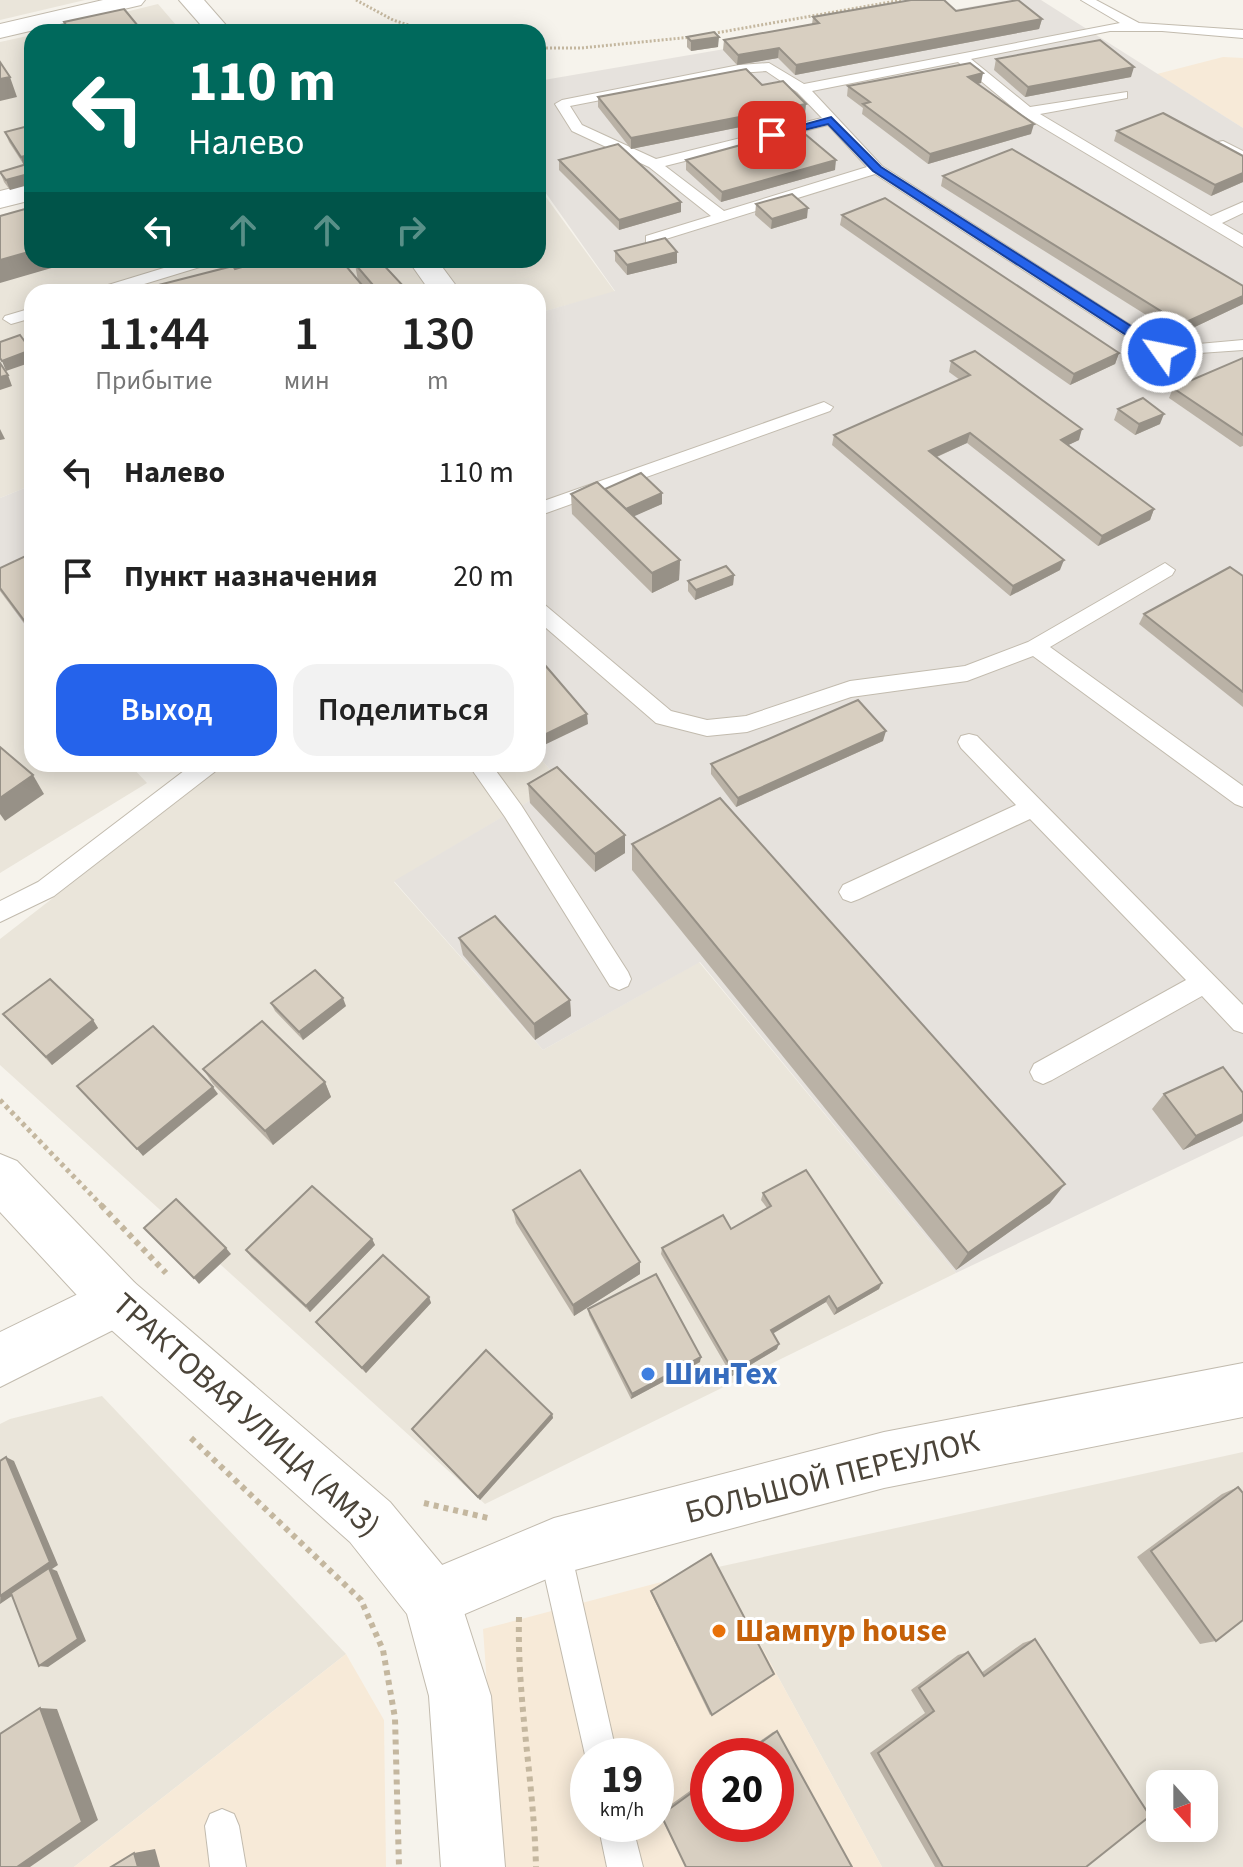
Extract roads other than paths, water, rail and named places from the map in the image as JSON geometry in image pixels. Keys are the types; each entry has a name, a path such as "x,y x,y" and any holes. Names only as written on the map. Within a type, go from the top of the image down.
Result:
{"street":[{"path":"30,24 133,0"},
{"path":"191,0 213,24"},
{"path":"0,31 24,25"},
{"path":"0,200 24,193"},
{"name":"ТРАКТОВАЯ УЛИЦА (АМЗ)","path":"0,1177 117,1301 370,1522 432,1599 460,1696 473,1867"},
{"path":"0,1360 117,1301"},
{"name":"БОЛЬШОЙ ПЕРЕУЛОК","path":"432,1599 554,1547 884,1460 1243,1390"}],"lane":[{"path":"1087,0 1135,26"},
{"path":"802,89 1110,27 1243,34"},
{"path":"962,58 1027,112 1243,242"},
{"path":"722,217 654,164 577,128 562,104 739,69 769,67 802,89 877,169 1162,352 1243,345"},
{"path":"1027,112 1122,95"},
{"path":"654,164 831,120"},
{"path":"1223,145 1243,157"},
{"path":"651,239 877,169"},
{"path":"1210,223 1243,207"},
{"path":"128,284 180,268"},
{"path":"11,319 24,315"},
{"path":"546,507 824,407"},
{"path":"546,617 664,717 707,728 747,724 850,689 967,673 1035,647 1165,570"},
{"path":"1035,647 1243,798"},
{"path":"969,742 1243,1022"},
{"path":"0,912 46,889 199,772"},
{"path":"485,772 513,811 619,979"},
{"path":"851,892 1033,807"},
{"path":"1043,1072 1205,982"},
{"path":"554,1547 596,1738"},
{"path":"222,1826 228,1867"},
{"path":"619,1842 625,1867"}],"place":[{"name":"ШинТех","path":"648,1374"},
{"name":"Шампур house","path":"719,1631"}]}
